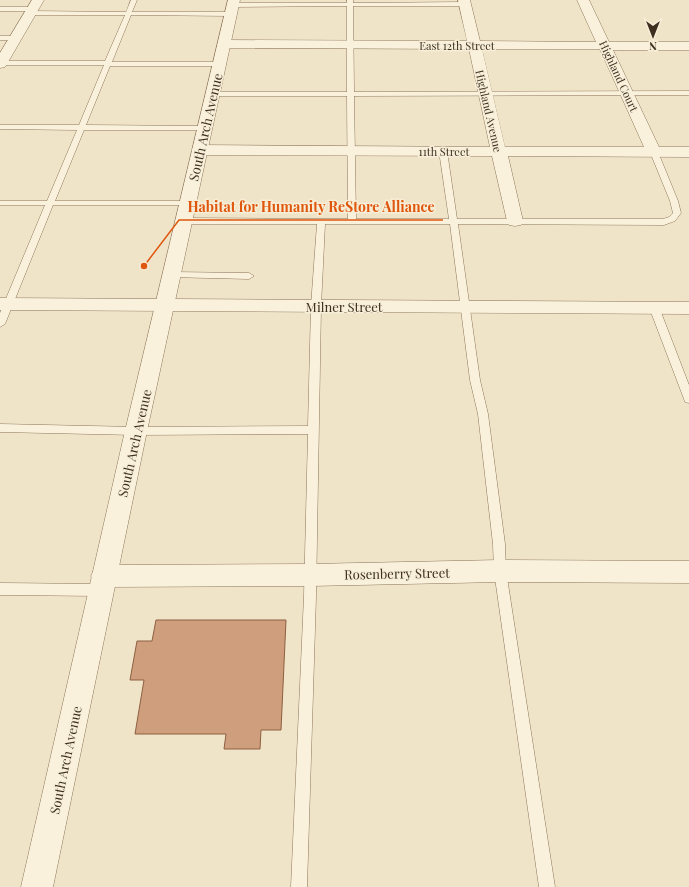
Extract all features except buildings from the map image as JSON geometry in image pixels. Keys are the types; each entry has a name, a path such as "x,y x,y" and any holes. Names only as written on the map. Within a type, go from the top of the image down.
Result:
{"street":[{"name":"Highland Court","path":"583,0 654,152"},
{"name":"Highland Avenue","path":"464,2 515,221"},
{"name":"South Arch Avenue","path":"37,887 136,431 233,6"},
{"path":"0,63 33,7"},
{"name":"East 12th Street","path":"222,54 351,45 689,46"},
{"name":"11th Street","path":"199,150 689,152"},
{"name":"Milner Street","path":"4,304 689,308"},
{"name":"Rosenberry Street","path":"103,583 310,575 500,571 689,572"}],"lane":[{"path":"0,324 4,304 50,202 134,0"},
{"path":"0,9 33,7 128,13 233,6 350,2 464,2"},
{"path":"350,2 352,221"},
{"path":"0,38 16,38"},
{"path":"0,63 108,64 222,54"},
{"path":"213,94 689,93"},
{"path":"0,127 204,128"},
{"path":"443,151 475,380 483,414 499,544 500,571 547,887"},
{"path":"0,203 50,202 321,221 664,222 672,219 677,214 674,201 654,152"},
{"path":"299,887 310,575 316,306 321,221"},
{"path":"171,275 249,276"},
{"path":"654,307 689,399"},
{"path":"0,428 136,431 313,430"},
{"path":"0,589 103,583"}],"place":[{"name":"Habitat for Humanity ReStore Alliance","path":"144,266"}]}
